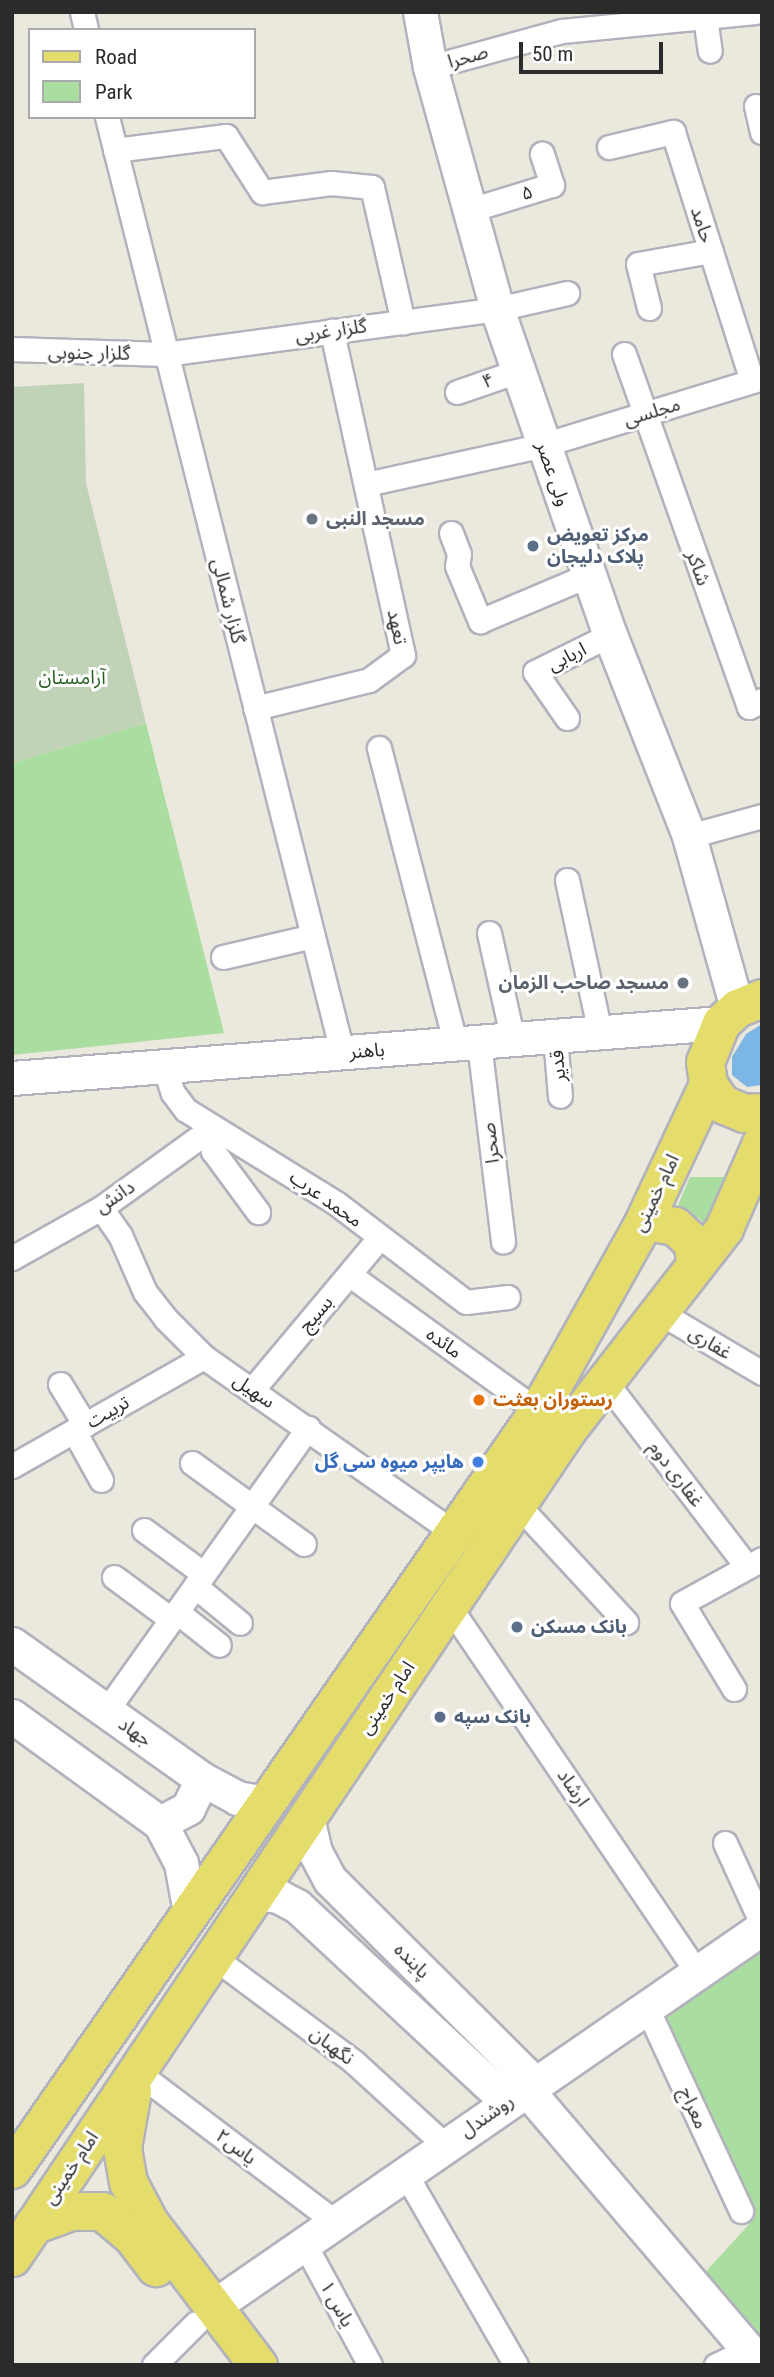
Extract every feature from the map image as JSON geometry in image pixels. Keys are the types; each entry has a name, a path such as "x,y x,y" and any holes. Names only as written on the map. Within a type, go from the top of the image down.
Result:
{"main road":[{"path":"740,1009 707,1051 708,1084 732,1110 762,1112"},
{"name":"امام خمینی","path":"12,2169 538,1410 642,1225 708,1084"},
{"name":"امام خمینی","path":"12,2257 517,1504 605,1381 724,1228 762,1140"},
{"path":"642,1225 675,1226 692,1242 696,1264"},
{"path":"137,2072 123,2121 122,2148 128,2182 232,2365"},
{"path":"102,2211 101,2197 108,2186 128,2182"},
{"path":"33,2225 71,2211 102,2211 131,2236 205,2315 258,2365"}],"street":[{"name":"ولی عصر","path":"420,12 430,67 497,309 610,635 689,836 740,1009"},
{"name":"صحرا","path":"430,67 562,30 755,12"},
{"path":"705,17 710,51"},
{"path":"756,106 762,132"},
{"name":"گلزار شمالی","path":"107,119 342,1052"},
{"name":"حامد","path":"609,147 673,132 710,251 757,380"},
{"path":"115,150 226,136 262,192 331,183 372,187 403,322"},
{"name":"۵","path":"470,210 552,185 542,153"},
{"path":"649,308 638,264 710,251"},
{"name":"گلزار غربی","path":"165,354 497,309 567,293"},
{"name":"تعهد","path":"255,708 369,680 403,655 332,331"},
{"name":"گلزار جنوبی","path":"12,349 165,354"},
{"path":"624,354 642,415"},
{"name":"۴","path":"457,392 518,370"},
{"name":"مجلسی","path":"543,445 757,380"},
{"name":"شاکر","path":"642,415 749,707 762,700"},
{"path":"366,484 543,445"},
{"path":"451,533 459,554 457,566 480,621 589,575"},
{"name":"اربابی","path":"567,718 535,672 610,635"},
{"name":"صحرا","path":"379,748 468,1044 502,1242"},
{"path":"689,836 762,816"},
{"path":"567,880 600,1033"},
{"path":"489,933 513,1040"},
{"path":"223,957 313,936"},
{"name":"باهنر","path":"12,1078 600,1033 740,1009"},
{"name":"قدیر","path":"555,1037 561,1096"},
{"name":"محمد عرب","path":"164,1066 179,1101 212,1128 336,1203 466,1302 508,1297"},
{"path":"212,1128 213,1151 258,1212"},
{"name":"دانش","path":"12,1258 101,1208 212,1128"},
{"name":"سهیل","path":"101,1208 120,1235 145,1292 204,1357 454,1533"},
{"name":"بسیج","path":"252,1390 379,1238"},
{"name":"مائده","path":"350,1275 538,1410"},
{"name":"غفاری","path":"659,1312 762,1373"},
{"name":"تربیت","path":"12,1466 204,1357"},
{"name":"غفاری دوم","path":"605,1381 754,1563"},
{"path":"60,1384 101,1479"},
{"path":"106,1711 308,1428"},
{"path":"192,1462 304,1544"},
{"path":"517,1504 626,1622"},
{"path":"144,1530 199,1580 240,1623"},
{"path":"734,1689 682,1603 754,1563"},
{"path":"114,1577 219,1645"},
{"name":"ارشاد","path":"449,1606 696,1971"},
{"name":"جهاد","path":"12,1644 202,1779 237,1798 266,1803"},
{"path":"12,1716 160,1823 181,1863 190,1912"},
{"path":"160,1823 188,1808 202,1779"},
{"name":"پاینده","path":"307,1816 316,1852 330,1880 523,2092 755,2358"},
{"path":"725,1843 762,1926"},
{"name":"پاینده","path":"255,1894 278,1896 297,1906 523,2092"},
{"name":"روشندل","path":"154,2365 205,2315 304,2243 762,1926"},
{"name":"نگهبان","path":"212,1956 354,2062 445,2145"},
{"name":"معراج","path":"646,2006 741,2211"},
{"name":"یاس۲","path":"137,2072 334,2222"},
{"path":"405,2174 516,2365"},
{"name":"یاس ۱","path":"304,2243 370,2365"},
{"path":"716,2365 755,2358"}],"green space":[{"name":"آرامستان","path":"84,383 86,483 146,723 12,763 12,387"},
{"path":"146,723 224,1033 12,1055 12,763"},
{"path":"690,1177 734,1177 710,1230 699,1218 675,1212"},
{"path":"762,1946 762,2351 700,2278 754,2219 659,2009"}],"water":[{"path":"762,1024 762,1085 747,1087 732,1075 732,1057 746,1034"}],"place":[{"name":"مسجد النبی","path":"312,519"},
{"name":"مرکز تعویض پلاک دلیجان","path":"533,546"},
{"name":"مسجد صاحب الزمان","path":"683,983"},
{"name":"رستوران بعثت","path":"479,1400"},
{"name":"هایپر میوه سی گل","path":"478,1462"},
{"name":"بانک مسکن","path":"517,1627"},
{"name":"بانک سپه","path":"440,1717"}]}
